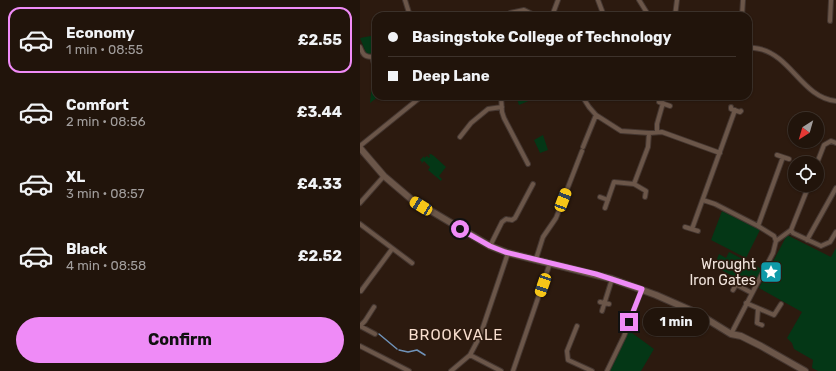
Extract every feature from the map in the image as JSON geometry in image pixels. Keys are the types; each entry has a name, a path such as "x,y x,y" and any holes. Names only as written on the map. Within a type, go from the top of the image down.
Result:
{"street":[{"path":"404,0 408,12"},
{"path":"554,12 558,0"},
{"path":"598,0 602,12"},
{"path":"639,0 646,12"},
{"path":"676,12 677,0"},
{"path":"742,12 743,0"},
{"path":"830,21 831,0"},
{"path":"515,12 524,10 528,12"},
{"path":"360,47 364,55 367,57 372,57"},
{"path":"752,48 762,49 775,56 809,89 826,99 836,102"},
{"path":"417,100 360,147 384,176 411,199 490,246 508,253 612,279 642,289 709,319 731,334 741,336 805,371"},
{"path":"501,100 504,118 528,164"},
{"path":"585,100 596,115 621,131 649,133 662,132 720,153"},
{"path":"656,132 661,103 670,106"},
{"path":"460,137 471,123 488,109 502,107"},
{"path":"692,229 720,153 733,109 740,111"},
{"path":"536,259 543,237 556,218 596,115"},
{"path":"634,184 648,147 649,133"},
{"path":"820,156 824,145 831,140 836,143"},
{"path":"778,155 788,159"},
{"path":"758,226 783,157"},
{"path":"360,202 384,176"},
{"path":"605,208 614,182 634,184 646,191 645,197"},
{"path":"490,246 502,222 506,219 512,220 515,218 533,184"},
{"path":"807,240 836,188"},
{"path":"776,241 791,230 805,192"},
{"path":"600,197 608,200"},
{"path":"703,200 715,204 758,226 774,236 776,241 773,253 731,334"},
{"path":"360,224 412,263"},
{"path":"685,227 698,231"},
{"path":"791,230 793,233 821,246 830,242 836,232"},
{"path":"362,292 392,249"},
{"path":"451,371 470,355 480,336 508,253"},
{"path":"513,371 550,263"},
{"path":"602,311 612,279"},
{"path":"733,290 739,280"},
{"path":"737,285 752,293"},
{"path":"607,371 624,336 642,289"},
{"path":"746,303 774,316 780,304"},
{"path":"374,307 360,326 375,334"},
{"path":"758,309 757,323 762,325"},
{"path":"577,326 567,351 568,360 592,371"},
{"path":"360,346 409,371"},
{"path":"470,355 501,371"}],"green space":[{"path":"372,36 372,53 367,55 360,38"},
{"path":"372,84 372,100 374,100 370,103"},
{"path":"517,100 531,100 519,105"},
{"path":"543,135 548,150 540,153 534,140"},
{"path":"431,154 446,167 439,176 442,179 441,181 428,170 430,167 424,161 421,164 422,162 420,160 424,156 424,158 427,156 429,158 430,156 428,155"},
{"path":"722,211 760,230 746,258 711,240"},
{"path":"787,235 831,257 836,248 836,371 818,371 812,368 813,360 794,349 792,343 787,338 802,312 759,288"},
{"path":"729,252 762,269 753,287 714,266 719,254 726,258"},
{"path":"628,330 654,349 641,371 610,371"}],"waterway":[{"path":"379,334 397,349"},
{"path":"399,350 408,352 417,350 425,355"}],"place":[{"name":"Wrought Iron Gates","path":"771,272"}],"district":[{"name":"BROOKVALE","path":"456,335"}],"route":[{"path":"460,229 490,246 505,252 596,274 642,289 629,322"}]}
